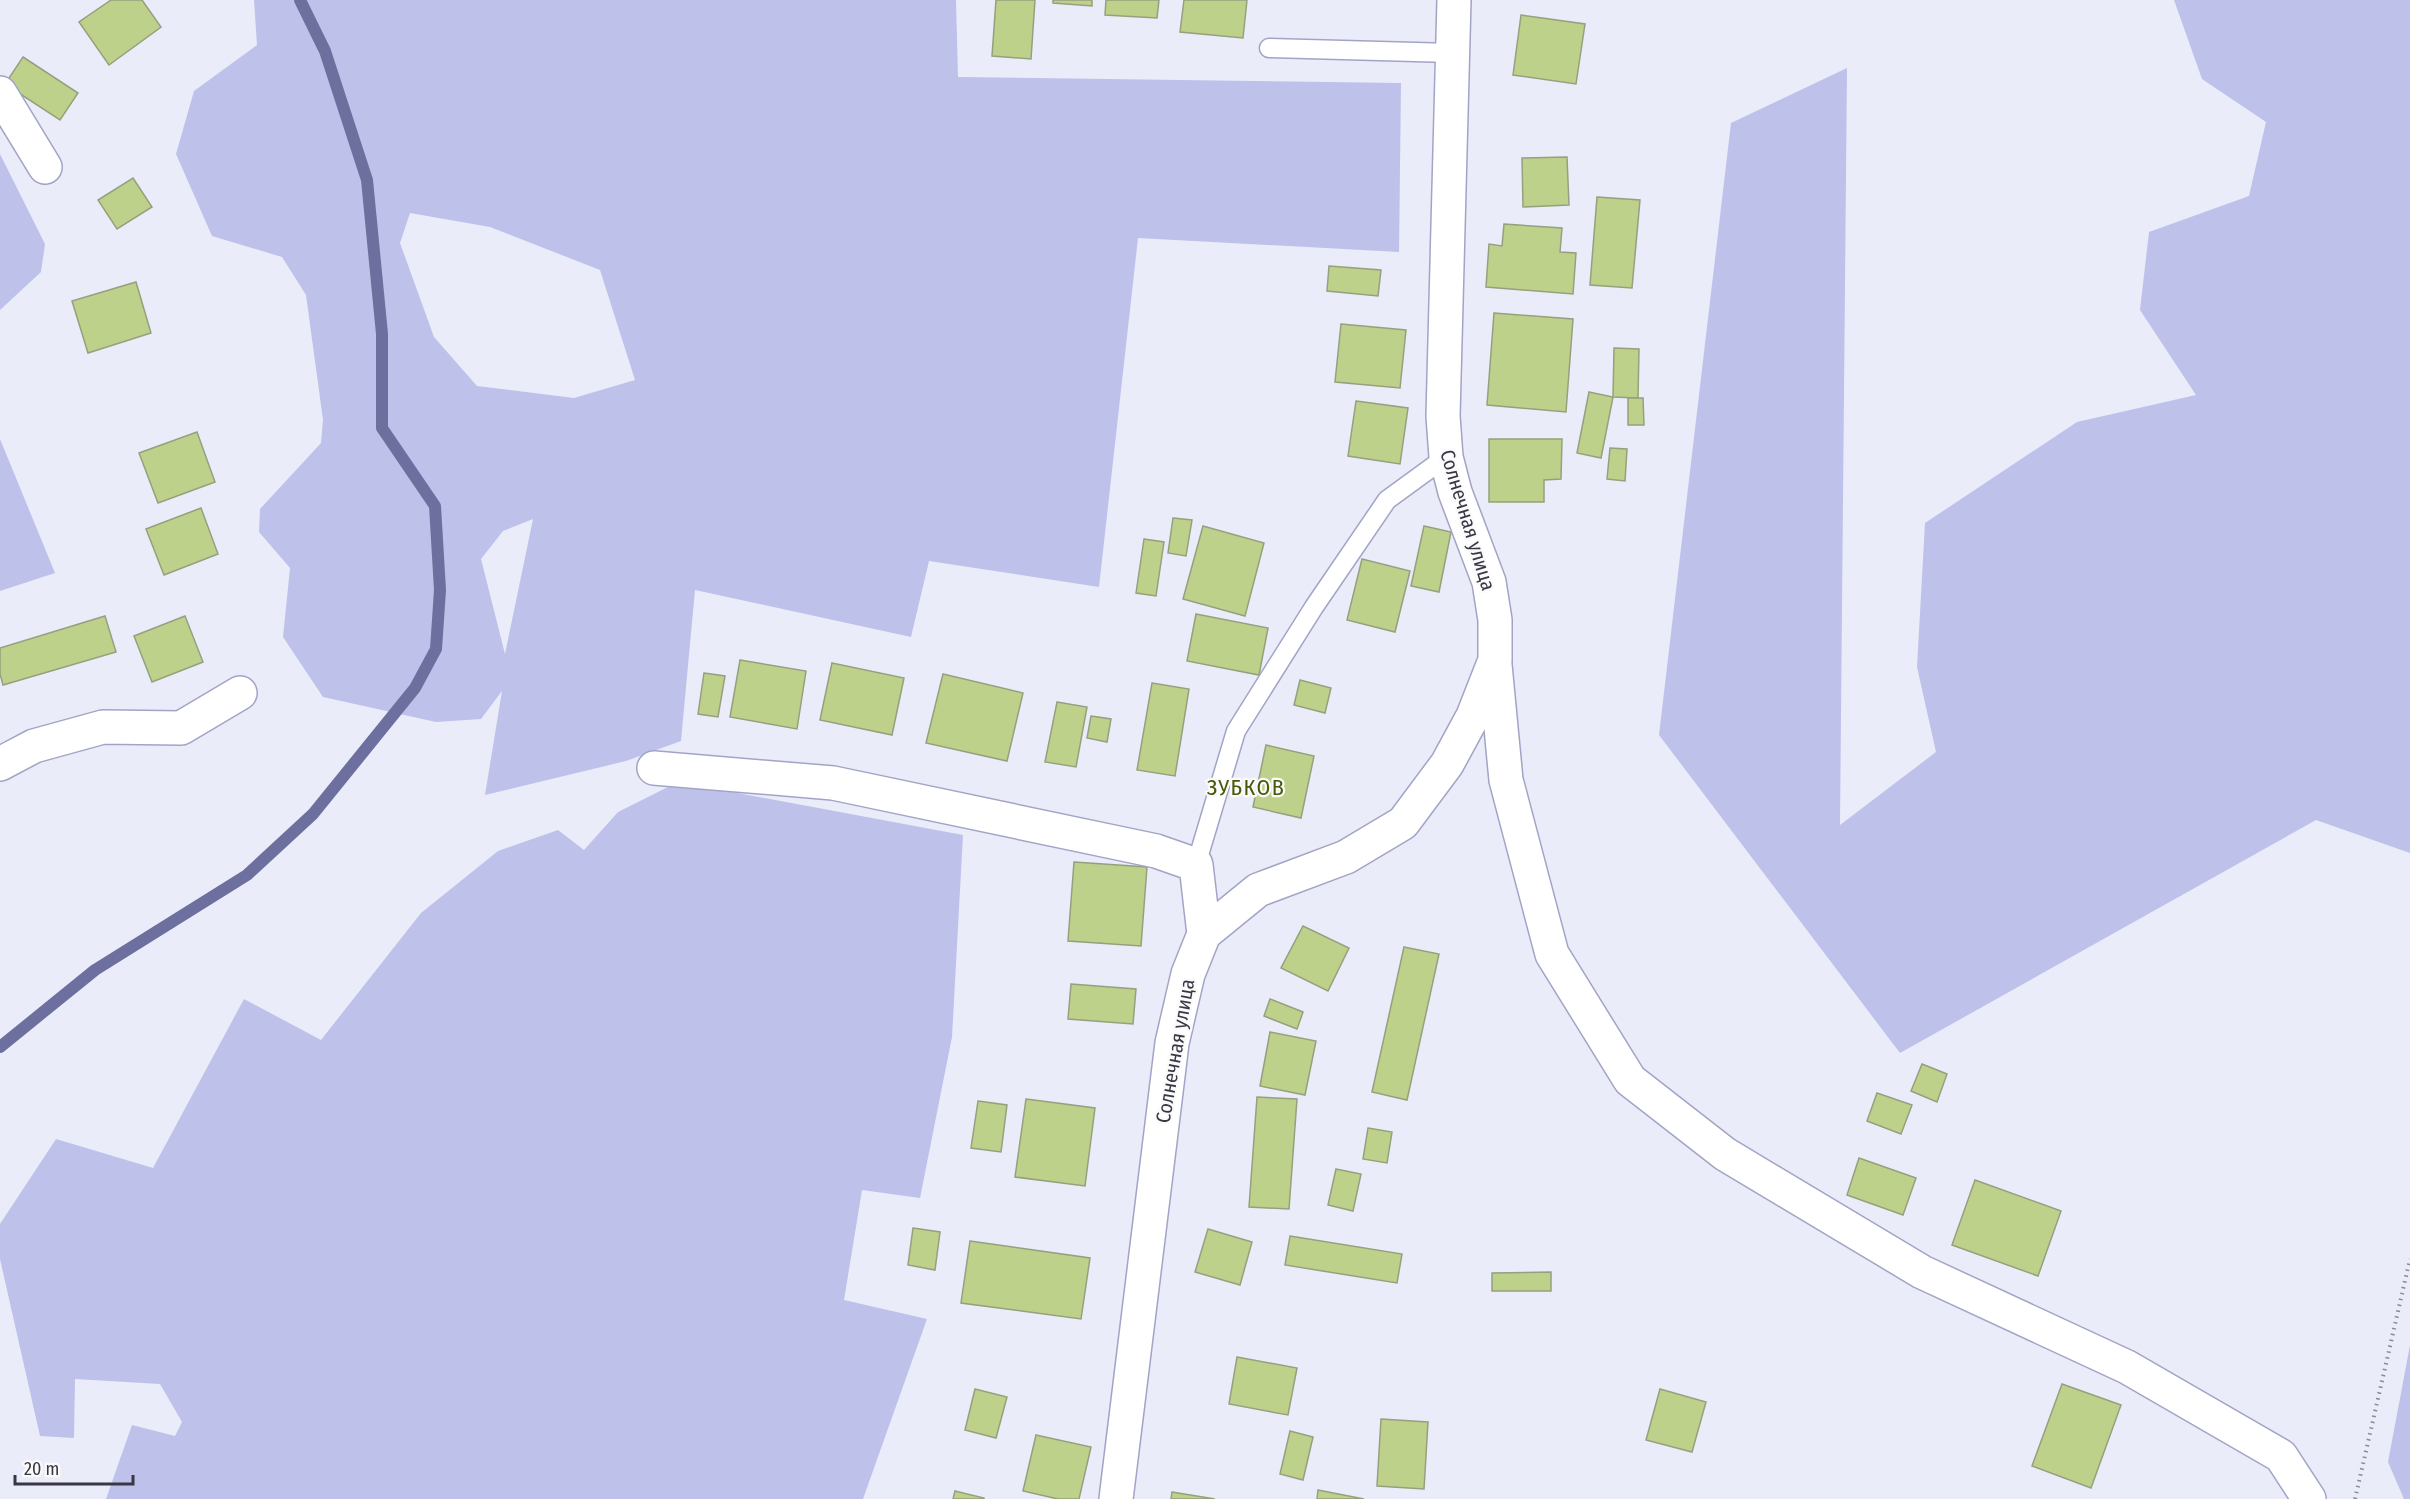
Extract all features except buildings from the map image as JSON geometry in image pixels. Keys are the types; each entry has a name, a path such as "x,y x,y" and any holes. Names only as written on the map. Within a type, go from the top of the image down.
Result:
{"street":[{"name":"Солнечная улица","path":"1116,1499 1172,1043 1188,974 1204,934 1258,890 1346,857 1403,823 1447,764 1473,716 1495,660 1495,620 1489,582 1455,492 1446,458 1443,362 1454,0"},
{"path":"0,93 45,167"},
{"path":"1495,660 1506,780 1552,954 1630,1080 1725,1154 1922,1272 2127,1367 2281,1456 2309,1499"},
{"path":"0,764 34,746 103,727 181,728 240,693"},
{"path":"654,768 833,783 1156,851 1196,865 1204,934"}],"lane":[{"path":"1269,48 1452,53"},
{"path":"1196,865 1236,731 1314,607 1387,500 1446,458"}],"path":[{"path":"2355,1499 2410,1259"}],"shaded area":[{"path":"254,0 956,0 958,77 1401,83 1399,252 1138,238 1099,587 929,561 911,637 695,590 681,741 626,761 485,795 502,691 481,719 436,722 323,697 283,637 290,568 259,532 260,509 321,443 323,420 306,295 282,257 212,236 176,154 194,91 257,45","holes":["410,213 490,227 600,270 635,380 574,398 477,386 434,337 400,243","533,519 505,654 481,559 503,531"]},
{"path":"2174,0 2410,0 2410,853 2316,820 1900,1053 1659,735 1731,123 1847,68 1840,825 1936,752 1917,667 1925,523 2077,422 2196,395 2140,310 2149,232 2249,196 2266,122 2202,79"},
{"path":"0,154 45,244 41,272 0,310"},
{"path":"0,439 55,573 0,591"},
{"path":"678,782 963,835 952,1037 920,1198 862,1190 844,1300 927,1319 863,1499 106,1499 132,1425 175,1436 182,1422 160,1384 75,1379 74,1438 40,1436 0,1259 0,1224 56,1139 153,1168 244,999 321,1040 421,913 498,851 558,830 584,850 618,812"},
{"path":"2410,1345 2410,1499 2404,1499 2388,1462"}],"waterway":[{"path":"0,1047 95,970 247,875 313,814 415,688 436,649 440,590 435,506 382,428 382,334 367,180 325,51 300,0"}],"district":[{"name":"ЗУБКОВ","path":"1246,787"}]}
